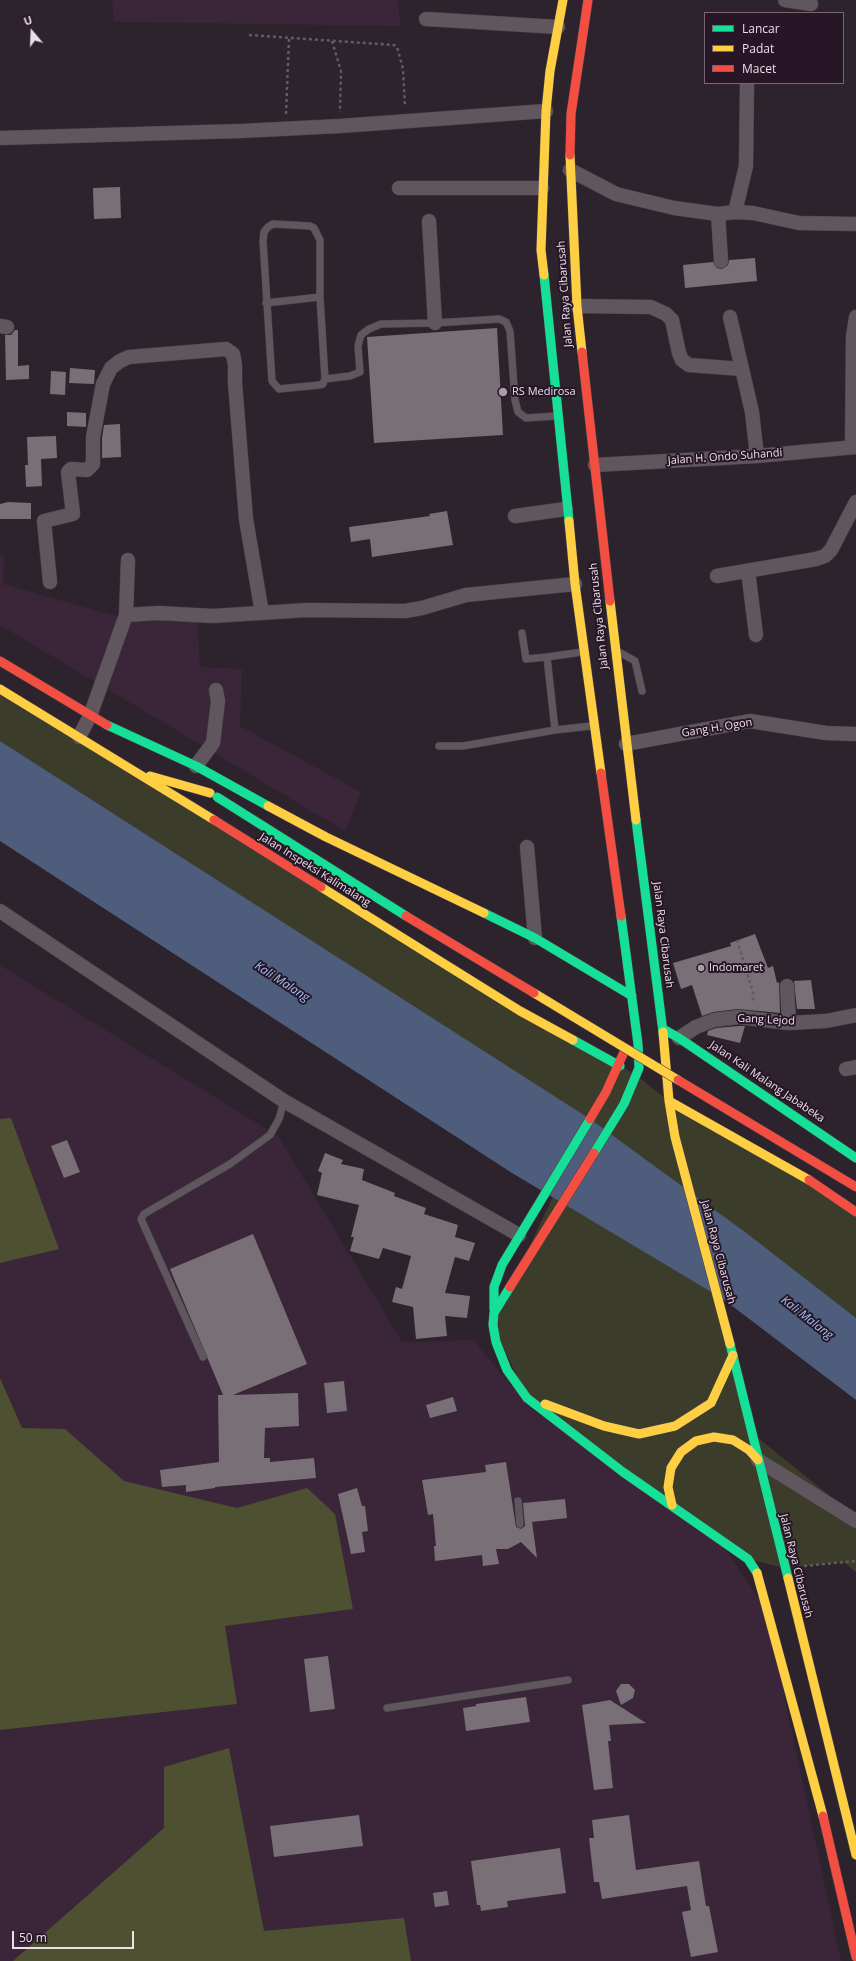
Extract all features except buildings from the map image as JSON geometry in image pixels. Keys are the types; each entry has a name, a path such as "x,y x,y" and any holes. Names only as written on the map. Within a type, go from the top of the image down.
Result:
{"main road":[{"name":"Jalan Raya Cibarusah","path":"494,1313 624,1104 639,1068 638,1044 632,996 584,651 566,509 541,250 542,188 546,111 563,0"},
{"name":"Jalan Raya Cibarusah","path":"588,0 571,114 570,170 577,306 626,744 663,1029 669,1101 675,1137 733,1355 784,1568 854,1835 856,1855"},
{"path":"0,661 90,716 162,750 191,772 213,795 347,880 856,1187"},
{"name":"Jalan Inspeksi Kalimalang","path":"0,690 138,772 375,922 520,1011 620,1066"},
{"path":"162,750 191,772 535,938 632,996"},
{"path":"138,772 213,795"},
{"name":"Jalan Raya Cibarusah","path":"634,1016 630,1036 620,1066 606,1092 519,1235 497,1276 494,1287 493,1325 496,1342 507,1370 526,1397 623,1472 748,1559 759,1576 826,1826 856,1957"},
{"name":"Jalan Kali Malang Jababeka","path":"663,1029 679,1038 847,1155"},
{"path":"669,1101 819,1186 856,1212"},
{"path":"819,1186 847,1155"},
{"path":"526,1397 604,1426 639,1434 675,1426 711,1403 733,1355"},
{"path":"672,1505 668,1487 671,1468 681,1452 696,1441 714,1437 733,1440 749,1450 758,1460"}],"street":[{"path":"785,0 811,4"},
{"path":"426,19 558,27"},
{"path":"735,212 746,166 747,84"},
{"path":"0,138 340,126 546,111"},
{"path":"570,170 616,194 674,208 718,214 735,212 753,214 799,224 856,224"},
{"path":"399,188 542,188"},
{"path":"718,214 721,261"},
{"path":"429,221 435,323"},
{"path":"577,306 651,307 666,314 672,320 676,332 679,353 682,360 689,365 742,369"},
{"path":"730,317 752,412 757,456"},
{"path":"854,447 856,317"},
{"path":"50,582 44,521 73,514 68,472 71,469 87,470 93,464 94,430 103,384 111,368 128,357 226,349 233,354 235,365 235,383 246,519 262,613"},
{"name":"Jalan H. Ondo Suhandi","path":"595,465 757,456 854,447"},
{"path":"717,576 816,559 825,556 830,550 856,502"},
{"path":"515,516 566,509"},
{"path":"79,737 90,716 126,615 128,560"},
{"path":"748,571 756,635"},
{"path":"126,615 158,613 213,616 307,610 405,611 422,608 466,595 575,584"},
{"path":"191,772 213,743 218,701 216,690"},
{"name":"Gang H. Ogon","path":"626,744 750,721 780,724 812,731 856,734"},
{"path":"527,847 535,938"},
{"path":"0,911 284,1101 519,1235"},
{"path":"787,986 789,1023"},
{"name":"Gang Lejod","path":"679,1038 696,1027 714,1020 739,1017 752,1020 789,1023 826,1021 856,1015"},
{"path":"758,1460 856,1521"}],"lane":[{"path":"273,224 310,226 318,235 320,240 320,297 325,379 323,384 280,388 276,386 271,376 271,352 266,303 263,241 264,232 268,227 273,224"},
{"path":"266,303 320,297"},
{"path":"325,379 350,376 360,372 358,346 361,335 369,328 381,324 435,323 490,318 499,319 506,322 510,331 515,400 518,412 526,418 557,416"},
{"path":"522,633 526,659 584,651"},
{"path":"615,650 635,660 642,691"},
{"path":"547,657 555,730"},
{"path":"439,746 463,746 555,730 595,726"},
{"path":"203,1357 141,1219 144,1214 230,1164 270,1135 279,1119 284,1101"},
{"path":"518,1501 520,1524"},
{"path":"387,1708 568,1680"}],"path":[{"path":"248,35 390,44 397,47 403,70 406,121"},
{"path":"286,128 289,38"},
{"path":"332,41 341,71 340,126"},
{"path":"737,940 753,992 752,1020"},
{"path":"784,1568 856,1561"}],"shaded area":[{"path":"112,0 397,0 401,26 114,22"},
{"path":"0,555 4,556 3,584 129,620 197,613 200,667 242,669 240,726 361,792 345,831 0,625"},
{"path":"0,965 278,1136 402,1342 473,1340 530,1408 725,1548 766,1610 841,1961 0,1961"}],"green space":[{"path":"0,690 636,1075 669,1101 856,1212 856,1318 693,1194 752,1433 856,1517 856,1572 843,1562 784,1568 748,1559 527,1398 493,1325 588,1121 0,741"},
{"path":"11,1118 59,1249 0,1263 0,1119"},
{"path":"0,1378 22,1428 65,1429 124,1481 237,1508 307,1488 335,1514 353,1609 225,1626 237,1704 0,1730"},
{"path":"229,1748 264,1931 404,1918 411,1961 13,1961 164,1828 164,1767"}],"water":[{"name":"Kali Malang","path":"0,741 590,1119 745,1232 856,1318 856,1400 723,1299 512,1173 0,841"}],"traffic: fast":[{"path":"544,275 569,521"},
{"path":"107,725 196,766 268,806"},
{"path":"217,797 406,916"},
{"path":"636,820 663,1032"},
{"path":"484,913 535,938 632,996"},
{"path":"594,1153 624,1104 639,1068 638,1044 621,916"},
{"path":"663,1029 679,1038 856,1158"},
{"path":"573,1040 620,1066"},
{"path":"494,1309 494,1287 502,1265 590,1119"},
{"path":"510,1287 494,1313 493,1325 496,1342 507,1370 527,1398 623,1472 748,1559 757,1573"},
{"path":"730,1344 788,1578"}],"traffic: slow":[{"path":"544,275 541,250 546,111 550,71 563,0"},
{"path":"570,155 577,306 582,352"},
{"path":"569,521 575,584 601,773"},
{"path":"610,601 636,820"},
{"path":"0,689 214,820"},
{"path":"150,776 210,793"},
{"path":"268,806 326,837 484,913"},
{"path":"321,887 520,1011 573,1040"},
{"path":"534,993 678,1080"},
{"path":"663,1032 669,1101 675,1137 730,1344"},
{"path":"669,1101 809,1180"},
{"path":"545,1404 604,1426 639,1434 675,1426 711,1403 733,1355"},
{"path":"672,1505 668,1487 671,1468 681,1452 696,1441 714,1437 733,1440 749,1450 758,1460"},
{"path":"757,1573 823,1816"},
{"path":"788,1578 856,1855"}],"traffic: jam":[{"path":"570,155 571,114 588,0"},
{"path":"582,352 610,601"},
{"path":"0,661 107,725"},
{"path":"601,773 621,916"},
{"path":"214,820 321,887"},
{"path":"406,916 534,993"},
{"path":"590,1119 606,1092 624,1052"},
{"path":"678,1080 856,1187"},
{"path":"510,1287 594,1153"},
{"path":"809,1180 856,1212"},
{"path":"823,1816 856,1957"}],"place":[{"name":"RS Medirosa","path":"503,392"},
{"name":"Indomaret","path":"701,968"}]}
